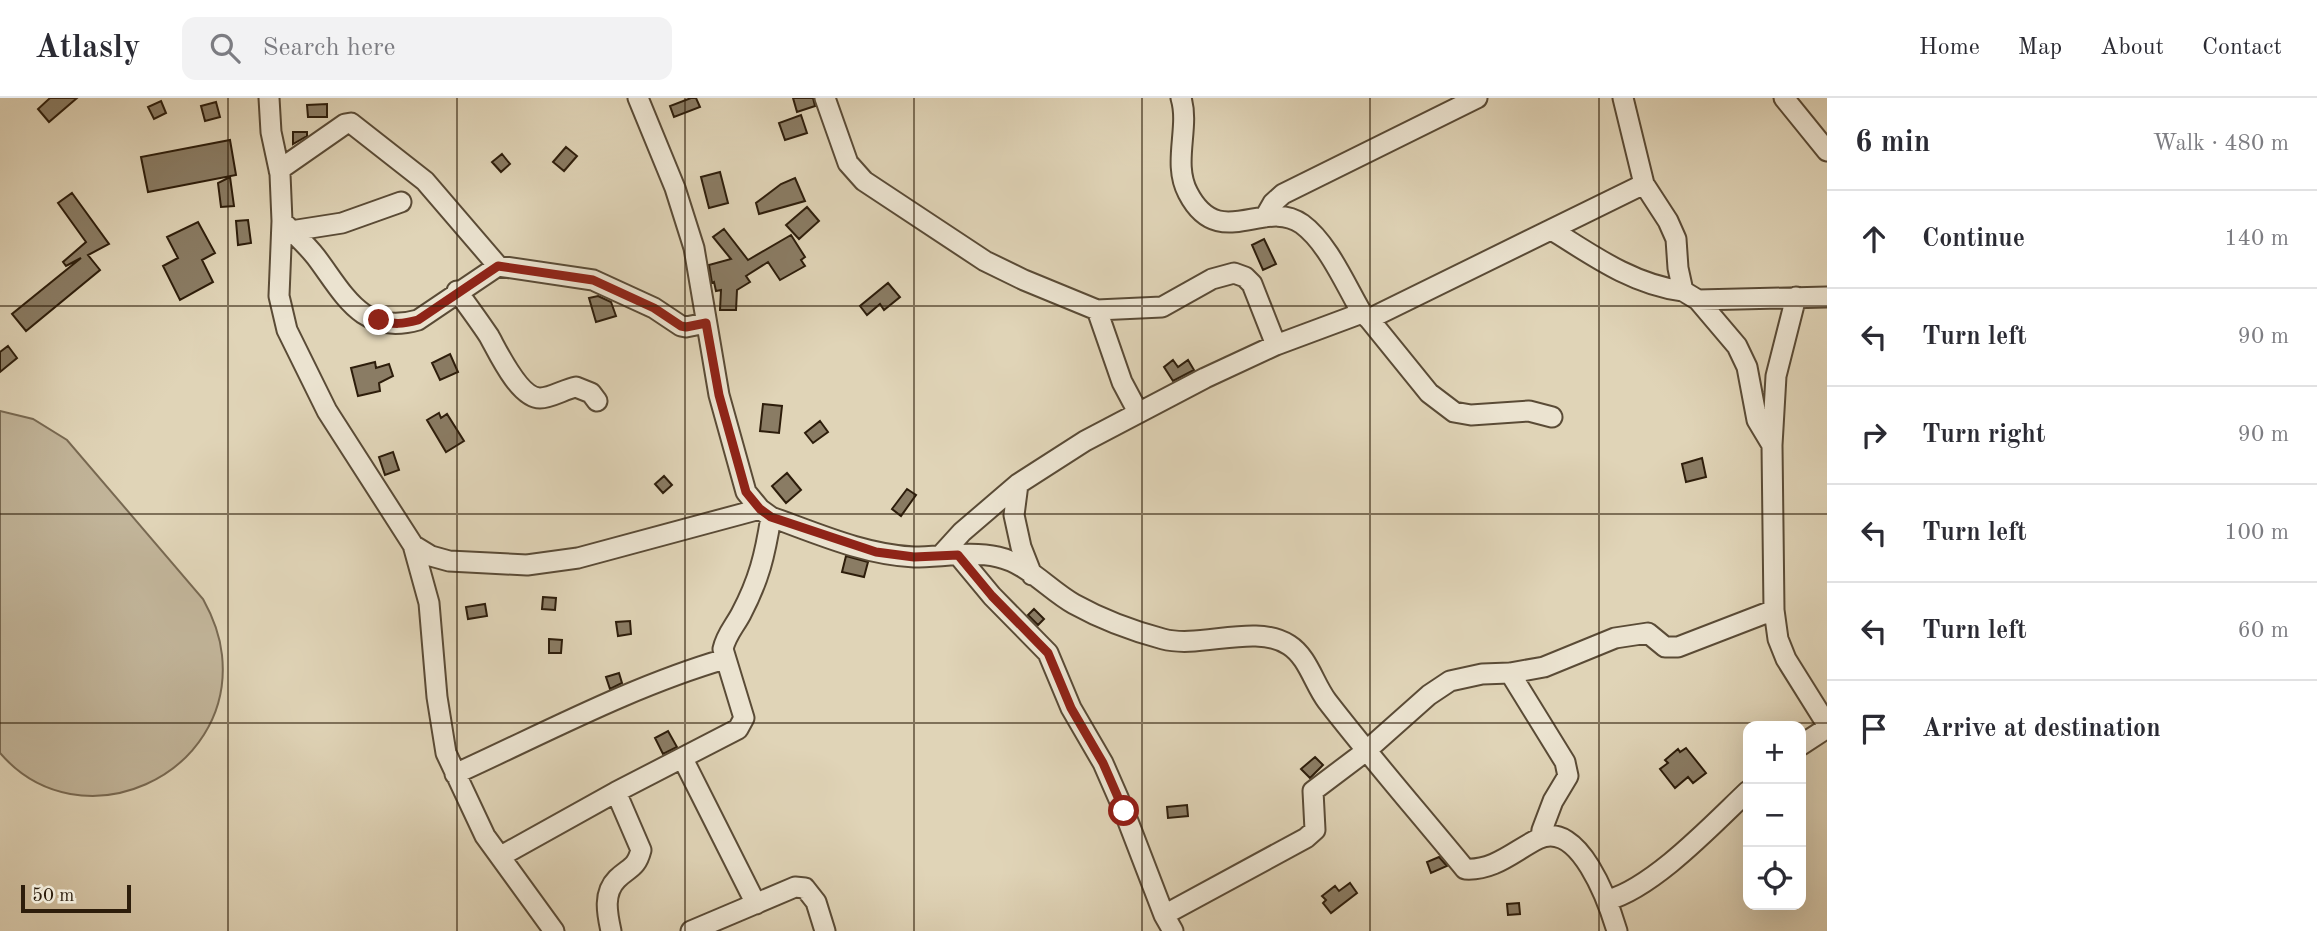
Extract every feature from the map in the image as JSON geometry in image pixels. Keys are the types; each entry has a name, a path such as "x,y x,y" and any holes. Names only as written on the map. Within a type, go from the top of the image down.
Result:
{"street":[{"path":"269,98 271,132 286,226 279,296 287,330 327,411 412,545 429,603 437,697 446,753 485,836 554,931"},
{"path":"638,98 675,188 694,248 719,395 742,480 746,492 765,513 876,552 914,557 950,554 997,557 1012,562 1074,604 1108,620 1166,640 1192,641 1259,636 1289,645 1301,657 1324,697 1366,751 1465,869 1479,870 1500,862 1541,837 1554,835 1566,839 1592,869 1608,901 1617,931"},
{"path":"825,98 848,163 864,181 985,261 1097,310 1162,307 1212,279 1234,273 1245,277 1252,284 1276,345"},
{"path":"1181,98 1185,110 1182,179 1201,212 1218,222 1240,223 1265,216 1289,217 1303,225 1335,266 1365,316 1429,393 1454,412 1471,415 1528,411 1552,417"},
{"path":"1265,216 1273,202 1283,194 1477,98"},
{"path":"1623,98 1644,184 1668,221 1676,239 1678,268 1690,295 1737,346 1747,367 1758,419 1772,445"},
{"path":"1784,98 1827,151"},
{"path":"279,170 345,124 351,123 425,181 498,266"},
{"path":"950,554 962,532 1018,484 1085,441 1138,412 1276,345 1365,316 1552,230 1644,184"},
{"path":"286,226 342,223 401,202"},
{"path":"286,226 313,254 359,313 390,324 418,320 498,266 593,280 654,308 681,326 706,323"},
{"path":"1552,230 1609,267 1663,288 1690,295 1827,297"},
{"path":"457,292 523,389 532,396 541,398 576,387 584,388 597,401"},
{"path":"1796,298 1776,376 1772,445 1774,610 1778,639 1786,659 1825,721 1806,740"},
{"path":"1097,310 1122,382 1138,412"},
{"path":"1018,484 1014,514 1021,547 1032,575"},
{"path":"412,545 431,556 449,561 527,565 578,558 765,513"},
{"path":"501,856 738,729 744,718 723,649 726,637 740,616 763,565 765,513"},
{"path":"950,554 1048,653 1071,708 1103,763 1168,923 1306,838 1315,830 1313,792 1366,751 1429,695 1450,681 1482,674 1510,673 1544,667 1615,638 1648,633 1665,647 1678,647 1774,610"},
{"path":"455,774 599,708 700,666 725,659"},
{"path":"1510,673 1566,762 1568,776 1553,801 1541,837"},
{"path":"683,759 756,904"},
{"path":"611,931 607,897 616,879 634,867 641,850 616,792"},
{"path":"1608,901 1625,896 1681,854 1743,796"},
{"path":"691,931 788,888 805,888 816,902 825,931"}],"shaded area":[{"path":"0,411 33,419 67,440 203,599 213,619 222,655 219,698 204,734 179,764 146,784 109,795 70,794 33,780 0,753"}],"building":[{"path":"50,98 77,98 49,122 38,109"},
{"path":"696,98 700,107 674,117 670,106"},
{"path":"793,98 813,98 815,106 797,112"},
{"path":"161,101 166,113 154,119 148,107"},
{"path":"216,102 220,117 205,121 201,106"},
{"path":"327,104 327,117 308,117 307,105"},
{"path":"801,115 807,133 785,140 779,123"},
{"path":"293,132 307,132 307,136 293,144"},
{"path":"230,140 236,175 148,192 141,157"},
{"path":"566,147 577,156 564,171 553,162"},
{"path":"502,154 510,164 501,172 492,162"},
{"path":"720,172 728,203 709,208 701,177"},
{"path":"230,177 234,206 221,207 218,183"},
{"path":"795,178 805,201 759,214 756,203 781,184"},
{"path":"72,193 109,244 88,255 100,270 26,331 12,314 81,258 66,266 63,262 86,242 58,203"},
{"path":"807,207 819,221 799,239 786,225"},
{"path":"248,220 251,243 238,245 236,221"},
{"path":"198,222 215,253 202,260 213,282 180,300 163,266 178,258 167,237"},
{"path":"724,229 748,260 791,235 805,257 801,260 805,266 780,280 768,262 746,276 750,282 737,290 736,310 720,310 721,290 716,291 714,282 712,283 709,265 731,259 713,237"},
{"path":"1264,239 1276,264 1263,270 1252,245"},
{"path":"888,283 900,297 884,310 880,304 867,315 860,306"},
{"path":"598,296 611,302 616,316 596,322 589,298"},
{"path":"8,346 17,358 0,372 0,352"},
{"path":"450,354 458,372 440,380 432,363"},
{"path":"1173,360 1178,367 1188,360 1194,370 1173,381 1164,367"},
{"path":"375,362 376,368 389,364 393,376 379,383 380,391 358,396 351,368"},
{"path":"763,404 782,406 779,433 760,431"},
{"path":"439,413 441,418 447,414 464,441 446,452 427,420"},
{"path":"820,421 828,432 813,443 805,433"},
{"path":"393,452 399,470 385,475 379,457"},
{"path":"1702,458 1706,477 1686,482 1682,464"},
{"path":"787,473 801,490 786,503 772,486"},
{"path":"664,476 672,485 663,493 655,484"},
{"path":"907,489 916,495 901,516 892,509"},
{"path":"846,556 868,562 864,577 842,572"},
{"path":"543,597 556,598 555,610 542,609"},
{"path":"485,604 487,616 468,619 466,607"},
{"path":"1034,609 1044,619 1038,625 1028,615"},
{"path":"630,621 631,634 618,636 616,622"},
{"path":"549,639 562,640 561,653 549,653"},
{"path":"619,673 622,683 610,689 606,677"},
{"path":"668,731 677,747 663,754 655,738"},
{"path":"1686,748 1706,773 1693,783 1688,777 1675,788 1660,769 1668,763 1665,760 1678,749 1680,752"},
{"path":"1315,757 1323,765 1310,778 1301,769"},
{"path":"1187,805 1188,816 1168,818 1167,807"},
{"path":"1439,857 1447,866 1431,873 1427,862"},
{"path":"1350,883 1357,893 1331,913 1323,903 1326,900 1322,896 1335,886 1339,891"},
{"path":"1519,903 1520,914 1508,915 1507,904"}],"route":[{"path":"379,320 390,324 403,324 418,320 498,266 593,280 654,308 681,326 706,323 719,395 746,492 760,509 771,517 876,552 914,557 958,555 992,596 1048,653 1071,708 1103,763 1124,811"}]}
